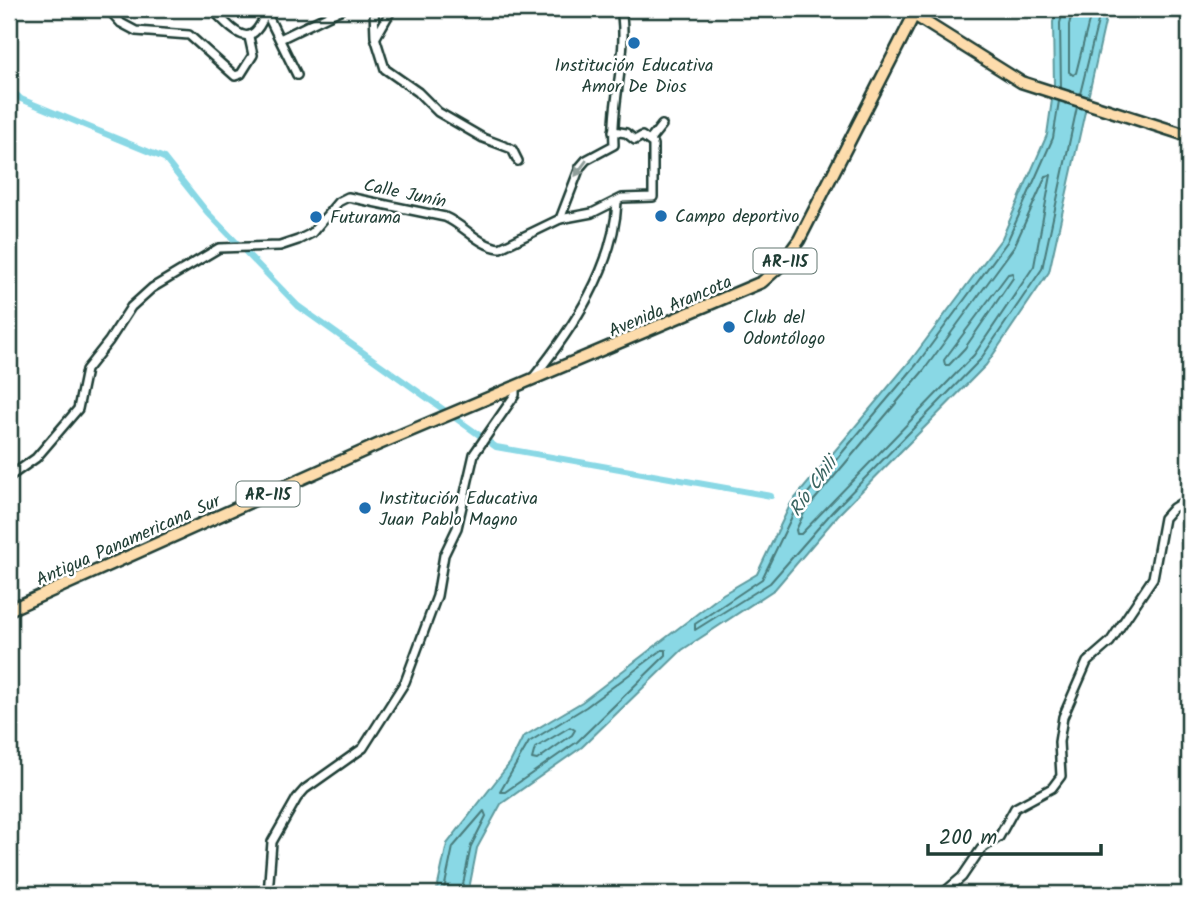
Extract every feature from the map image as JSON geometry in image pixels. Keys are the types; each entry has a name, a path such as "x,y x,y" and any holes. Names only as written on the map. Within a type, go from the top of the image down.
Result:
{"main road":[{"path":"915,12 1007,76 1046,92 1189,136"},
{"name":"Avenida Arancota","path":"530,382 754,287 780,266 799,240 915,12"},
{"path":"545,364 548,369 558,370"},
{"name":"Antigua Panamericana Sur","path":"9,610 377,446 530,382"}],"street":[{"path":"108,9 121,23 136,31 189,35 235,76 241,74 253,55 249,37"},
{"path":"212,9 241,36 249,37 257,32 266,10"},
{"path":"280,39 342,9"},
{"path":"374,9 375,37 385,69 418,92 438,112 483,138 512,149 518,161"},
{"path":"375,37 392,9"},
{"path":"561,219 580,167 595,154 613,148 615,92 623,47 621,9"},
{"path":"266,10 297,75"},
{"path":"613,131 626,133 635,139 642,136 650,140 662,125"},
{"name":"Calle Junín","path":"9,477 36,458 78,409 86,370 131,307 152,288 208,252 219,248 279,246 298,240 312,233 343,197 445,217 459,223 490,247 500,248 561,219 592,213 630,196 653,197 654,149 650,140"},
{"path":"530,382 545,364 604,266 617,202"},
{"path":"268,894 272,842 297,798 363,748 405,682 437,596 444,555 457,528 474,454 515,395 515,388"},
{"path":"942,894 962,877 981,849 999,837 1015,808 1052,788 1061,776 1059,742 1063,717 1087,662 1110,642 1153,578 1164,518 1173,508 1189,498"}],"water":[{"name":"Río Chili","path":"1058,9 1108,9 1049,272 986,365 838,515 775,589 682,650 582,747 501,804 477,848 468,894 436,894 447,844 510,763 523,737 582,702 723,594 757,574 791,503 911,360 1002,238 1047,135 1054,86 1053,22"}],"waterway":[{"path":"9,88 21,99 164,158 207,212 298,306 496,447 771,496"}],"railway":[{"path":"1186,894 1189,888"}],"place":[{"name":"Institución Educativa Amor De Dios","path":"634,43"},
{"name":"Campo deportivo","path":"661,216"},
{"name":"Futurama","path":"316,217"},
{"name":"Club del Odontólogo","path":"729,327"},
{"name":"Institución Educativa Juan Pablo Magno","path":"365,508"}]}
